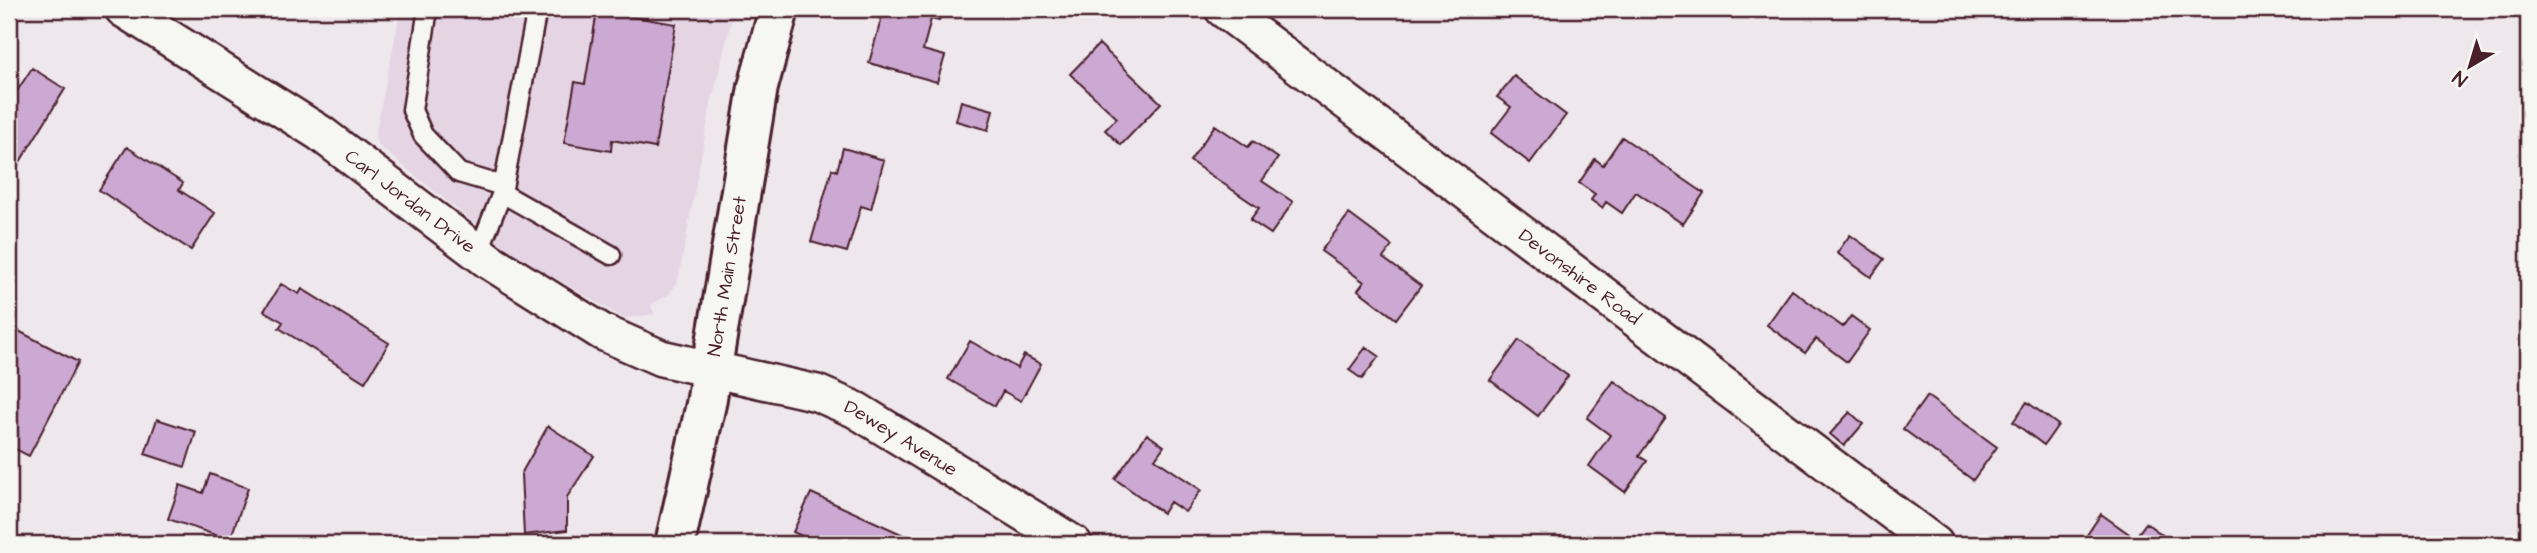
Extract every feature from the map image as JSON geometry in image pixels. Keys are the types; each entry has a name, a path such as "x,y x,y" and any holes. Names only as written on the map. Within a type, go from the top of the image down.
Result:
{"main road":[{"name":"North Main Street","path":"675,544 712,368 758,87 779,9"}],"street":[{"name":"Devonshire Road","path":"1223,9 1936,544"},
{"name":"Carl Jordan Drive","path":"128,10 320,133 478,253 602,332 661,358 712,368"},
{"name":"Dewey Avenue","path":"712,368 817,393 856,410 1074,544"}],"lane":[{"path":"428,9 412,110 423,135 459,173 503,189 611,255"},
{"path":"478,253 503,189 537,9"}],"shaded area":[{"path":"401,9 734,9 711,103 678,280 669,294 651,305 654,314 624,318 506,249 378,145 375,137"}],"building":[{"path":"884,9 942,9 939,21 931,19 923,50 945,56 937,82 869,63"},
{"path":"597,11 676,24 655,148 612,140 611,151 564,143 575,82 585,84"},
{"path":"1099,44 1161,103 1121,145 1105,130 1117,118 1070,74"},
{"path":"32,68 65,89 18,165 9,159 9,85 17,91"},
{"path":"1514,76 1566,115 1530,163 1491,133 1511,107 1497,97"},
{"path":"961,101 993,110 988,130 956,121"},
{"path":"1215,125 1248,147 1253,141 1278,158 1262,181 1293,202 1271,234 1250,220 1259,208 1190,161"},
{"path":"1622,137 1704,193 1683,224 1636,192 1622,213 1606,202 1602,208 1591,200 1595,194 1579,183 1595,159 1603,165"},
{"path":"127,147 183,183 179,190 215,213 191,250 99,190"},
{"path":"843,148 884,160 871,209 861,206 847,252 811,242 832,169 837,171"},
{"path":"1349,214 1392,246 1383,258 1421,286 1396,319 1358,290 1364,282 1321,251"},
{"path":"1850,235 1884,259 1871,277 1837,253"},
{"path":"281,284 299,294 302,289 389,343 365,382 279,328 283,322 264,311"},
{"path":"1792,290 1843,327 1851,316 1870,330 1847,362 1816,339 1805,353 1767,325"},
{"path":"9,326 78,362 29,456 9,446"},
{"path":"1519,340 1568,376 1538,416 1490,380"},
{"path":"970,341 1017,368 1024,355 1041,364 1021,401 1003,391 995,406 948,379"},
{"path":"1366,347 1379,356 1362,379 1349,370"},
{"path":"1614,381 1666,418 1639,456 1647,461 1625,492 1589,466 1610,435 1587,418"},
{"path":"1927,396 1997,447 1973,480 1903,429"},
{"path":"2027,402 2058,425 2044,445 2013,422"},
{"path":"1850,412 1863,424 1844,446 1830,434"},
{"path":"157,419 196,432 185,467 145,454"},
{"path":"548,426 594,456 567,497 567,530 524,535 521,474"},
{"path":"1147,434 1164,446 1155,459 1201,490 1185,512 1170,502 1163,513 1115,479"},
{"path":"210,474 248,488 230,540 168,519 180,485 203,493"},
{"path":"811,493 908,537 904,544 820,544 793,532"},
{"path":"2101,514 2135,538 2146,523 2172,542 2081,544"}]}
